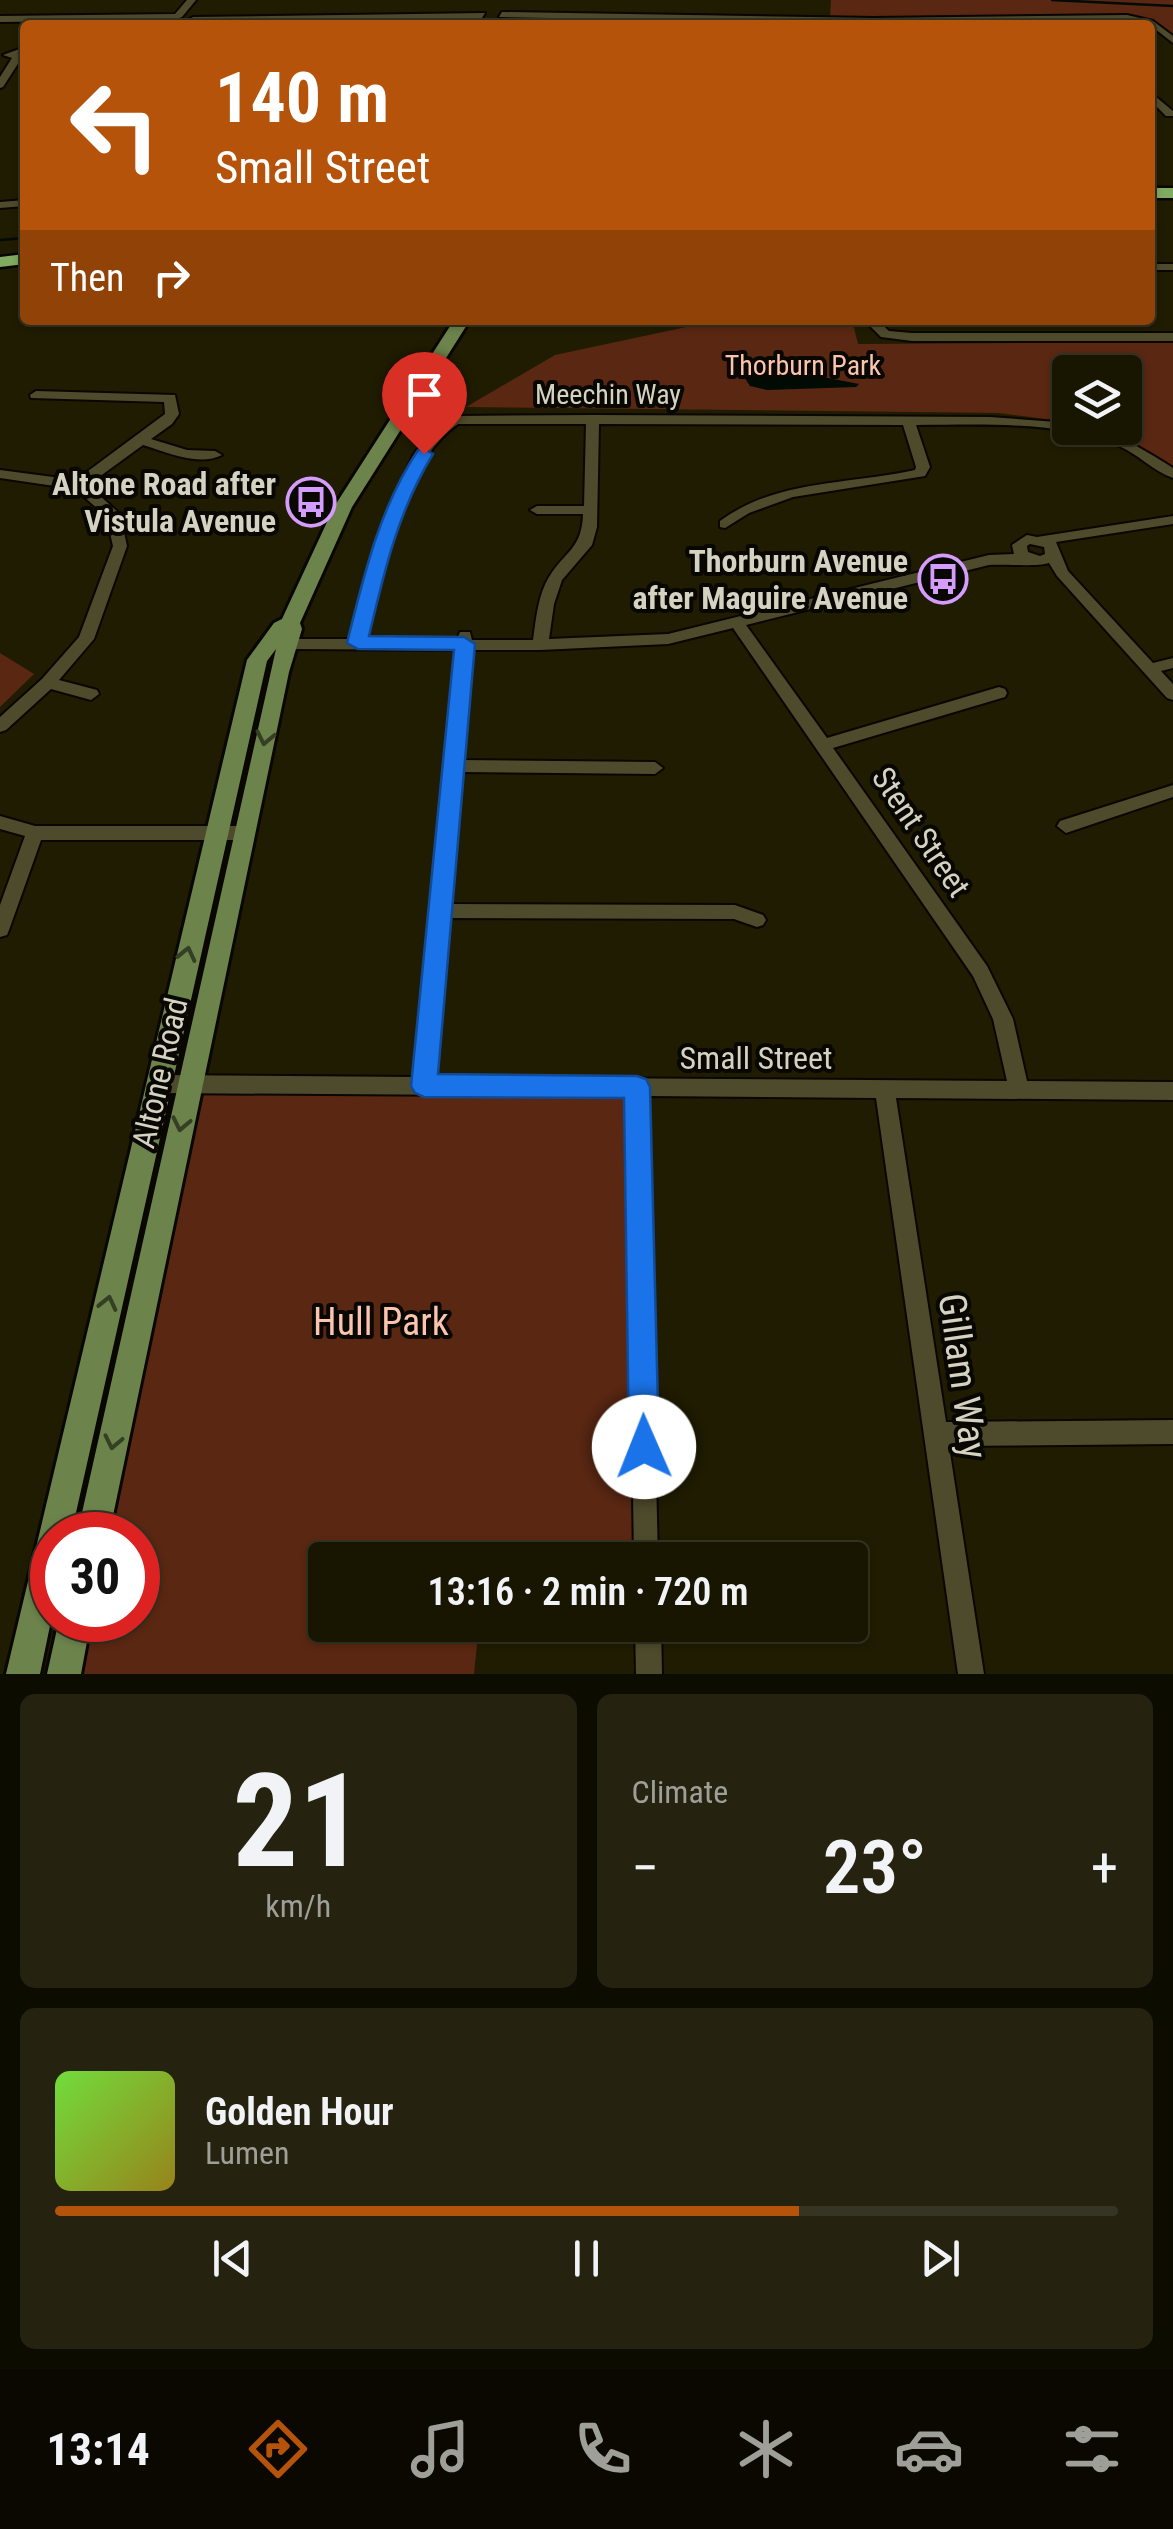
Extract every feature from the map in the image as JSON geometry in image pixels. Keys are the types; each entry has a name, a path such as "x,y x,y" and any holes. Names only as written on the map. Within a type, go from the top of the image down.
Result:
{"main road":[{"name":"Altone Road","path":"98,1512 290,633 343,507 459,325"},
{"name":"Altone Road","path":"60,1512 258,660 281,628 290,633"},
{"path":"23,1674 30,1642"},
{"path":"64,1674 71,1642"}],"street":[{"path":"482,19 494,2 500,20"},
{"path":"828,6 830,18"},
{"path":"117,20 258,20"},
{"path":"383,20 618,20"},
{"path":"754,20 848,20"},
{"path":"1098,20 1143,20"},
{"path":"0,84 17,53"},
{"path":"875,325 885,334 912,337 1173,337"},
{"path":"36,394 170,398 172,414 145,441 80,486"},
{"name":"Meechin Way","path":"359,639 381,544 406,482 441,425 474,419 1052,425"},
{"path":"540,640 555,579 585,544 591,510 593,419"},
{"path":"726,524 738,512 766,500 920,473 923,466 908,421"},
{"path":"145,441 186,454 216,455"},
{"name":"Meechin Way","path":"1128,445 1173,474"},
{"path":"0,474 80,486 113,514 120,546 86,639 48,683 0,726"},
{"path":"537,510 591,510"},
{"path":"1173,520 1080,537 1027,539 1173,694"},
{"path":"290,633 359,639 465,640 689,636 989,560 1038,555 1080,537"},
{"path":"1038,555 1050,544 1042,540"},
{"name":"Stent Street","path":"738,624 987,984 1003,1018 1019,1090"},
{"path":"424,1086 465,640"},
{"path":"1150,669 1173,662"},
{"path":"48,683 92,694"},
{"path":"824,745 999,693"},
{"path":"454,766 655,768"},
{"path":"1066,826 1173,791"},
{"path":"0,822 35,833 244,833"},
{"path":"0,930 35,833"},
{"path":"440,912 736,912 757,920"},
{"name":"Small Street","path":"158,1084 1173,1092"},
{"path":"637,1087 646,1542"},
{"name":"Gillam Way","path":"886,1089 971,1674"},
{"path":"936,1434 1173,1432"},
{"path":"648,1642 648,1674"}],"green space":[{"path":"831,0 1173,0 1173,40 1155,26 1155,20 1128,16 903,20 677,18 830,17"},
{"name":"Thorburn Park","path":"696,325 853,325 858,344 1173,342 1173,466 1138,445 1142,445 1142,355 1052,355 1052,420 999,413 466,407 555,355"},
{"path":"0,653 34,674 0,707"},
{"name":"Hull Park","path":"189,1084 637,1087 646,1542 308,1542 308,1642 477,1642 474,1674 64,1674 71,1642 160,1642 160,1512 98,1512"}],"shaded area":[{"path":"755,364 859,384 767,390 750,386 743,375"}],"waterway":[{"path":"1052,0 1173,6"},
{"path":"0,240 20,238"}],"place":[{"name":"Altone Road after Vistula Avenue","path":"311,502"},
{"name":"Thorburn Avenue after Maguire Avenue","path":"943,579"}],"route":[{"path":"424,454 406,482 381,544 358,643 464,644 424,1086 637,1087 644,1447"}]}
